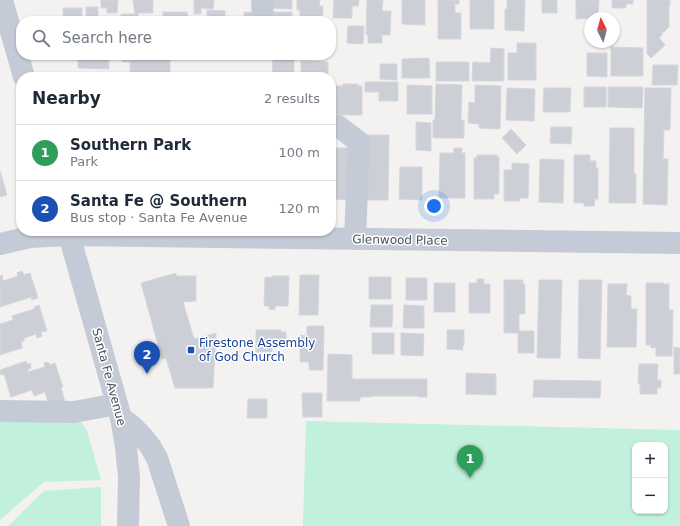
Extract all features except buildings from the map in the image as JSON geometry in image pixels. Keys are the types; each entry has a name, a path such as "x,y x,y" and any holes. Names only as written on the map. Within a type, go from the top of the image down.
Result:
{"street":[{"path":"2,0 16,49"},
{"path":"262,0 263,16"},
{"path":"19,60 23,72"},
{"path":"338,126 359,142 355,239"},
{"name":"Glenwood Place","path":"0,244 40,236"},
{"name":"Santa Fe Avenue","path":"69,236 119,411 126,446 129,477 128,526"},
{"name":"Glenwood Place","path":"212,236 680,243"},
{"path":"0,411 119,411 142,436 157,458 179,526"}],"green space":[{"path":"0,420 80,421 87,431 101,480 44,482 0,520"},
{"path":"306,421 680,430 680,526 303,526"},
{"path":"101,487 101,526 8,526 44,491"}],"place":[{"name":"Firestone Assembly of God Church","path":"191,350"},
{"name":"Santa Fe @ Southern","path":"147,374"},
{"name":"Southern Park","path":"470,478"}]}
